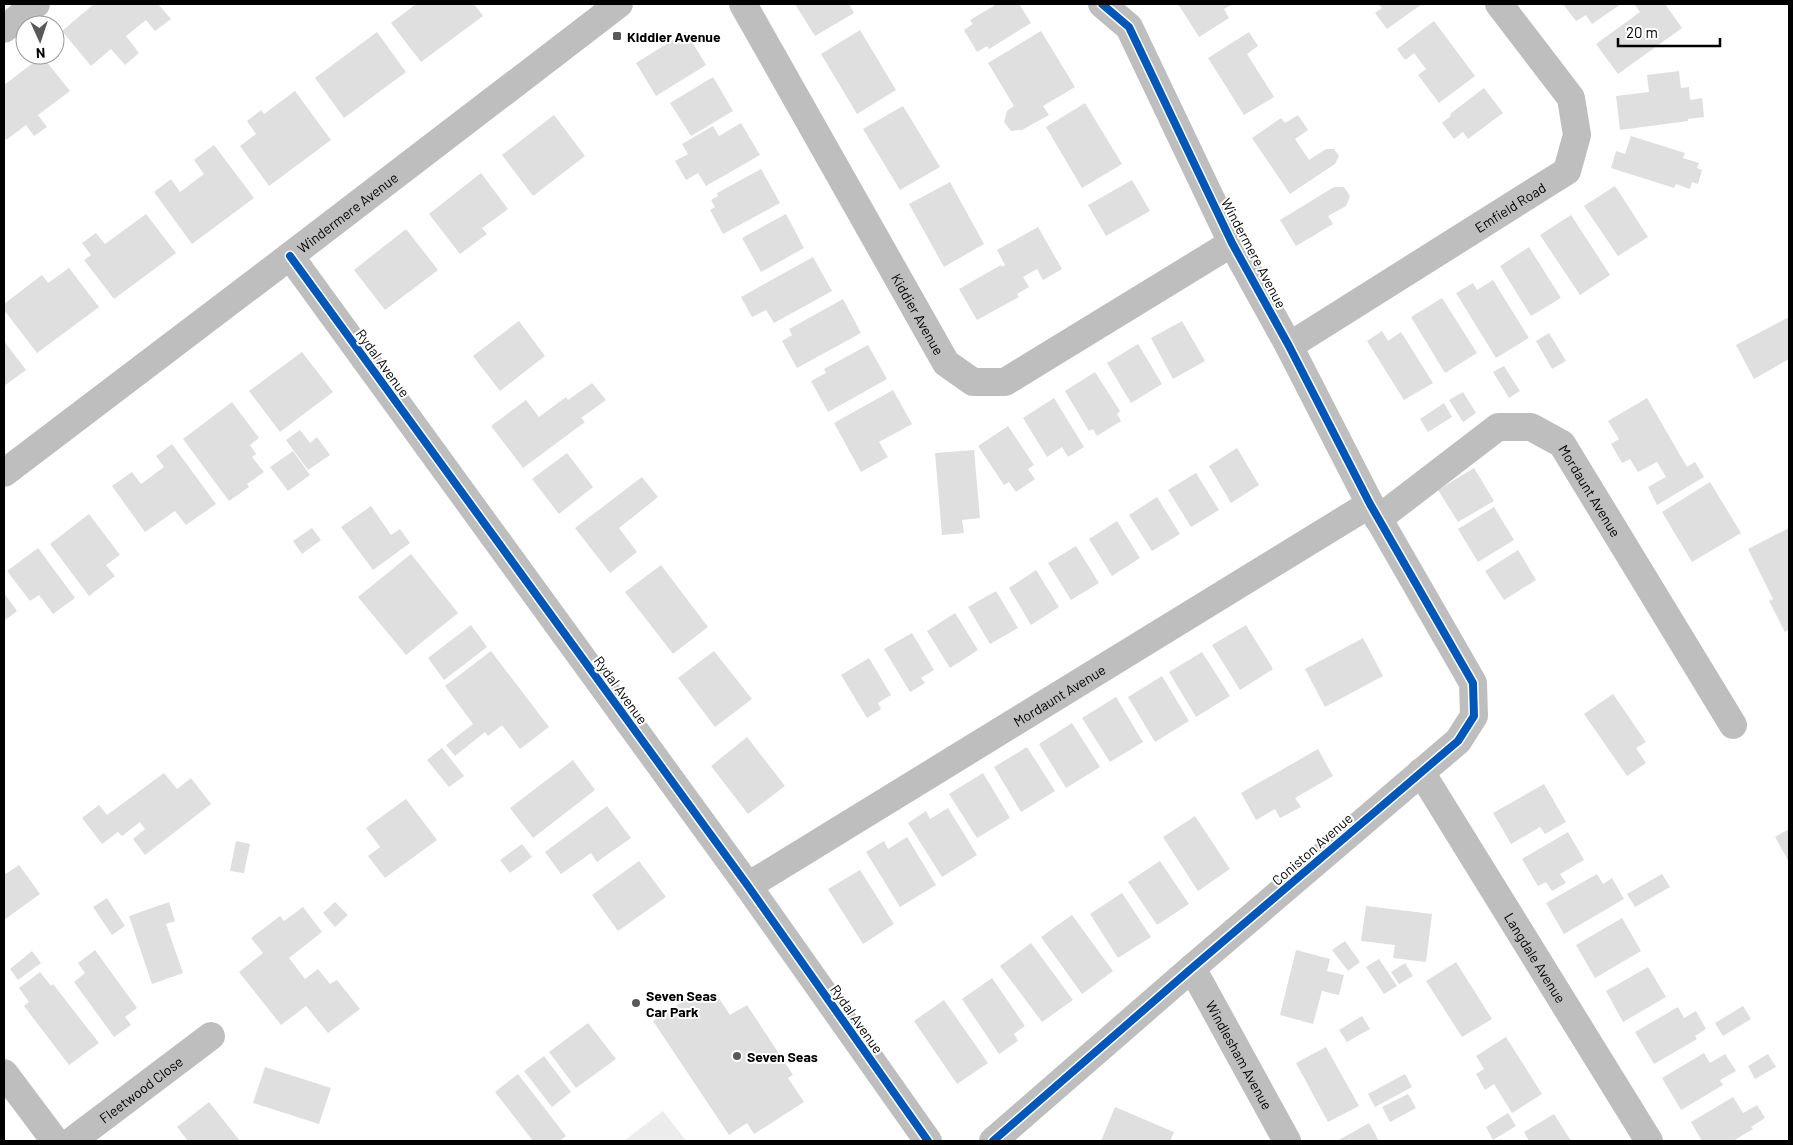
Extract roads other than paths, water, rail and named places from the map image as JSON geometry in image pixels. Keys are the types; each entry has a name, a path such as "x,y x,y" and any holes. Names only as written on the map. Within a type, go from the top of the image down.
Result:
{"street":[{"path":"4,29 36,4"},
{"name":"Windermere Avenue","path":"4,473 619,4"},
{"name":"Kiddier Avenue","path":"743,4 946,363 973,382 1005,382 1232,243"},
{"name":"Windermere Avenue","path":"1102,4 1129,27 1232,243 1289,346 1374,512"},
{"name":"Emfield Road","path":"1289,346 1567,171 1577,135 1570,98 1499,4"},
{"name":"Rydal Avenue","path":"290,256 748,886 928,1141"},
{"name":"Mordaunt Avenue","path":"748,886 1374,512 1498,427 1531,427 1562,444 1733,725"},
{"name":"Coniston Avenue","path":"993,1141 1458,741 1474,716 1473,683 1374,512"},
{"name":"Langdale Avenue","path":"1421,772 1649,1141"},
{"name":"Windlesham Avenue","path":"1192,968 1287,1141"},
{"name":"Fleetwood Close","path":"72,1141 211,1036"},
{"path":"4,1073 55,1141"}],"place":[{"name":"Kiddier Avenue","path":"617,36"},
{"name":"Seven Seas Car Park","path":"636,1003"},
{"name":"Seven Seas","path":"737,1056"}]}
